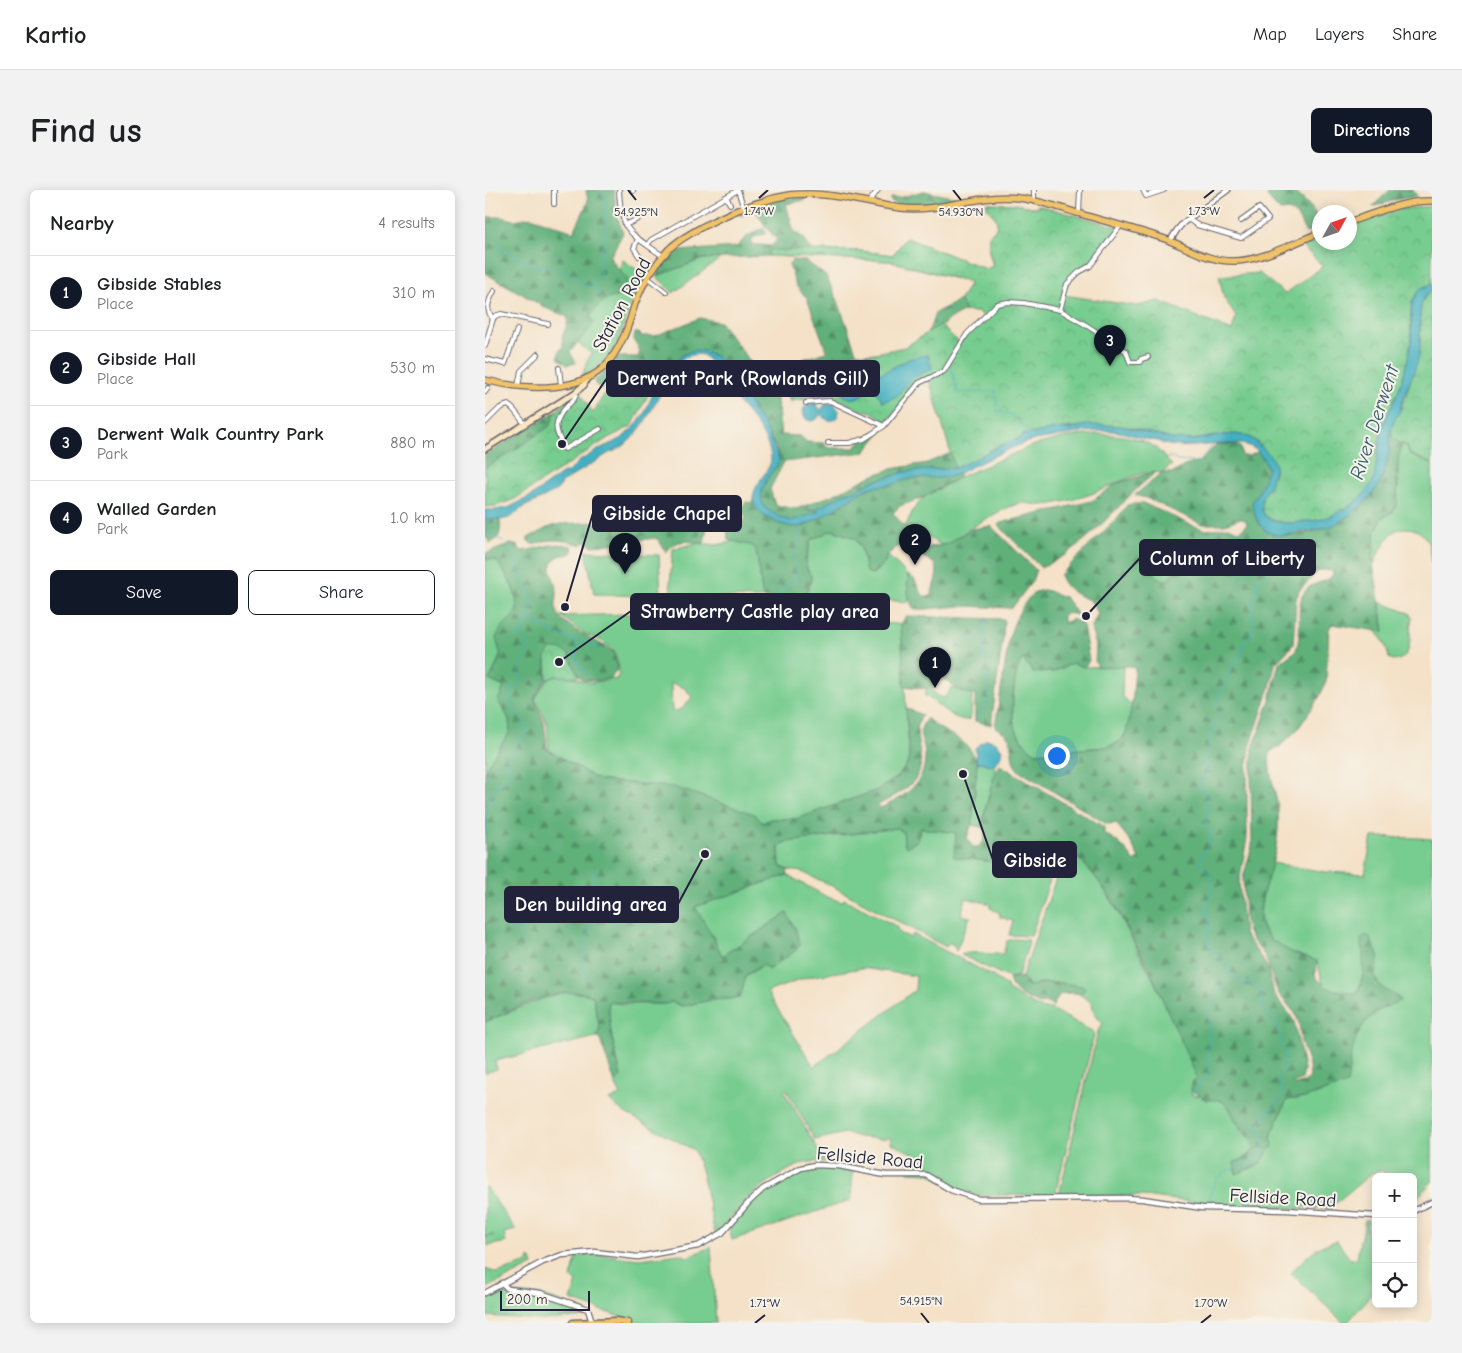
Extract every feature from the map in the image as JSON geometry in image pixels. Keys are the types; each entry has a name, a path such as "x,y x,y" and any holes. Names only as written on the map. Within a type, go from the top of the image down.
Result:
{"highway":[{"path":"573,1323 616,1321 628,1323"}],"main road":[{"name":"Station Road","path":"485,380 535,388 561,385 587,378 604,367 615,353 625,334 637,298 663,256 671,247 684,237 743,206 802,192 823,193 920,210 981,198 1010,197 1034,201 1121,225 1170,241 1214,260 1235,261 1257,257 1312,236"},
{"path":"1357,219 1394,207 1432,202"},
{"path":"485,449 578,390 584,385 587,378"},
{"path":"578,390 580,381"}],"street":[{"path":"554,190 557,197 554,204"},
{"path":"619,190 625,225 629,232 663,256"},
{"path":"647,245 651,240 738,190 743,206"},
{"path":"869,202 879,190"},
{"path":"1034,190 1034,201"},
{"path":"1079,214 1080,190"},
{"path":"1143,190 1146,196 1164,190"},
{"path":"1170,241 1177,230 1188,219 1228,190"},
{"path":"726,197 730,204"},
{"path":"1188,219 1197,225 1241,238 1268,219 1259,208 1241,221"},
{"path":"625,225 640,220 638,213"},
{"path":"1061,309 1067,284 1079,272 1090,266 1121,225"},
{"path":"638,239 634,248 639,256"},
{"path":"649,278 666,292"},
{"path":"493,319 487,309 494,291"},
{"path":"829,443 849,443 864,439 884,426 919,383 943,371 967,334 997,304 1008,302 1024,303 1061,309 1126,351 1131,362 1140,362 1141,359 1148,357"},
{"path":"486,343 493,319 501,314 548,324"},
{"path":"485,359 505,364 517,330"},
{"path":"518,386 521,371 538,354"},
{"path":"559,368 561,385"},
{"path":"578,390 575,398 557,420 557,435 565,448 600,429"},
{"path":"806,402 830,401 884,426"},
{"path":"485,423 500,408 507,406 513,409 525,424"},
{"name":"Fellside Road","path":"485,1293 548,1260 562,1255 595,1252 638,1257 698,1246 722,1233 749,1202 763,1190 801,1168 815,1165 839,1166 885,1175 925,1175 951,1190 978,1199 1126,1198 1202,1208 1287,1210 1372,1216"},
{"path":"1417,1209 1432,1202"},
{"path":"502,1283 508,1290 540,1292 587,1309 592,1322"}],"green space":[{"path":"586,190 614,190 616,212 623,233 610,257 627,278 621,296 606,300 593,312 590,317 594,323 570,352 576,363 567,365 558,358 563,346 562,337 568,317 548,309 485,273 485,217 501,217 514,220 531,217 574,232 588,201"},
{"path":"1267,190 1293,190 1312,209 1312,231 1306,233 1297,216 1289,210 1280,211 1268,198"},
{"path":"1390,190 1413,190 1417,196 1372,207"},
{"path":"924,191 957,198 966,197 948,203 929,206 909,206 891,202 891,198"},
{"path":"806,197 805,200 786,204 794,232 804,238 811,250 860,251 893,255 906,238 986,269 993,266 989,251 989,235 997,228 997,220 986,203 1014,204 1038,208 1037,205 1117,227 1057,297 1141,431 1061,428 955,468 909,471 873,481 812,511 818,510 818,512 798,520 782,519 773,514 766,509 761,497 764,483 778,465 779,458 776,448 761,420 752,409 743,388 737,382 732,370 704,351 683,357 670,365 656,387 641,388 612,378 601,389 595,384 595,380 618,357 638,357 640,351 634,339 635,333 639,333 642,336 655,336 700,318 720,322 757,370 773,377 803,359 827,352 807,298 796,286 789,265 792,260 806,261 826,276 838,301 856,352 864,354 893,351 920,340 926,335 935,313 960,300 971,283 890,261 769,256 703,259 656,276 669,256 678,251 736,247 748,236 763,228 766,233 753,238 750,244 772,246 777,239 767,229 756,211 740,216 741,210 783,199","holes":["965,311 979,312 989,320 971,447 927,463 891,469 796,509 775,505 770,489 784,462 865,452 884,428 884,426 858,443 856,448 828,448 824,443 807,442 800,436 781,435 776,393 787,392 790,401 826,396 837,401 932,336 948,320"]},
{"path":"986,203 1014,204 1038,208 1037,205 1119,227 1090,266 1079,272 1067,284 1064,295 1137,306 1159,301 1232,331 1236,317 1224,298 1219,276 1259,273 1285,294 1323,266 1299,243 1312,239 1312,250 1357,250 1357,224 1401,209 1432,206 1432,284 1420,289 1413,300 1408,360 1401,383 1382,428 1374,480 1367,492 1356,502 1324,519 1303,523 1280,522 1264,514 1261,506 1264,493 1275,471 1266,452 1256,441 1236,435 1184,440 1168,438 1121,426 1098,425 1061,428 1023,435 955,468 929,379 919,383 887,422 872,412 861,410 826,396 790,401 787,391 801,384 811,371 815,361 856,352 865,355 905,347 940,325 960,343 983,316 979,312 965,311 960,300 970,282 890,261 769,256 769,250 860,251 893,255 906,238 986,269 993,266 989,251 989,235 997,228 997,220"},
{"path":"721,258 673,293 656,276 703,259"},
{"path":"623,260 646,276 640,284 630,306 613,351 605,361 582,376 592,354 578,343 594,323 590,317 619,270"},
{"path":"1432,290 1432,464 1410,454 1407,446 1393,439 1391,428 1407,392 1420,346 1420,306 1425,295"},
{"path":"612,382 629,392 650,391 632,426 608,438 515,499 496,506 485,507 485,468 550,426 556,411 579,391 593,413"},
{"path":"556,411 550,426 516,450 485,468 485,455"},
{"path":"1389,432 1417,449 1432,464 1410,454 1407,446 1402,444 1398,459 1397,503 1394,511 1380,519 1375,534 1372,556 1384,632 1332,624 1329,629 1326,681 1320,696 1298,729 1280,746 1270,752 1271,774 1278,809 1278,828 1274,856 1262,897 1260,917 1262,927 1272,941 1293,953 1317,961 1315,976 1327,988 1355,994 1359,989 1364,971 1361,939 1364,936 1369,936 1379,957 1375,970 1377,982 1401,1000 1376,1012 1362,1027 1354,1045 1347,1084 1304,1098 1287,1100 1271,1136 1273,1147 1268,1150 1261,1164 1236,1174 1234,1162 1246,1159 1254,1149 1251,1141 1223,1101 1206,1100 1191,1090 1193,1081 1197,1077 1151,973 1113,901 1088,867 1077,857 1059,847 996,841 994,862 954,857 956,833 921,828 917,841 906,847 903,832 897,828 786,842 779,846 780,866 788,870 787,875 695,907 722,956 787,913 796,930 800,945 795,951 768,970 763,965 746,975 740,998 711,1000 682,1006 672,1002 665,1004 608,1002 611,1033 621,1077 615,1083 599,1037 596,1037 600,1029 593,996 580,993 552,995 538,999 485,1022 485,775 490,761 510,732 509,719 498,701 504,687 489,680 501,656 496,638 502,627 517,612 517,604 514,591 497,561 485,558 485,554 511,544 518,546 521,551 557,544 572,546 573,550 569,555 557,557 551,567 557,591 556,610 559,616 573,628 613,651 618,668 611,678 588,681 576,672 570,655 546,657 546,679 534,699 544,722 547,749 599,780 674,787 754,814 763,823 770,819 796,819 875,791 897,778 908,763 906,708 922,715 917,732 920,757 918,774 912,783 878,805 880,808 905,794 922,774 925,755 920,733 927,718 941,729 962,741 973,754 977,763 973,819 967,839 973,847 978,847 984,841 985,833 982,823 995,771 1000,765 1104,827 1104,834 1121,845 1135,862 1139,858 1130,841 1116,823 1107,824 1018,770 1013,761 1009,738 995,727 1009,639 1021,610 1031,596 1043,590 1065,597 1078,615 1066,613 1063,615 1063,623 1072,619 1081,623 1089,661 1084,667 1073,663 1053,672 1033,673 1023,659 1019,665 1014,688 1013,716 1017,733 1028,747 1036,753 1115,745 1122,740 1126,733 1132,705 1135,668 1130,666 1099,667 1095,663 1096,645 1091,629 1098,613 1090,600 1072,591 1060,575 1119,516 1127,505 1143,503 1206,530 1228,527 1238,531 1242,530 1247,523 1240,518 1225,524 1202,524 1146,498 1135,495 1162,473 1173,473 1184,466 1201,461 1216,445 1236,444 1241,448 1242,456 1258,452 1268,470 1263,485 1252,503 1256,518 1260,525 1270,532 1276,535 1288,536 1334,525 1367,501 1382,478 1388,454","holes":["1171,546 1176,559 1175,567 1169,580 1163,580 1156,576 1153,555 1161,547","1321,570 1333,571 1333,574 1328,579 1310,586 1303,594 1300,605 1299,637 1296,651 1279,663 1270,700 1253,748 1251,775 1252,846 1243,878 1247,931 1265,956 1278,993 1295,1013 1299,1023 1301,1042 1309,1065 1310,1077 1305,1082 1295,1085 1292,1083 1302,1079 1304,1069 1294,1021 1274,995 1268,969 1244,934 1239,883 1247,838 1247,769 1250,747 1270,687 1275,664 1293,645 1296,599 1299,591"]},
{"path":"1096,434 1129,437 1145,442 1158,450 1172,465 1162,473 1142,474 1132,477 1069,501 1045,505 1017,504 991,516 947,544 941,545 906,525 913,510 924,497 960,477 1031,446 1066,437"},
{"path":"1402,443 1407,446 1410,455 1432,464 1432,560 1431,563 1429,545 1425,538 1416,531 1405,528 1394,532 1387,539 1373,567 1375,533 1380,519 1394,511 1398,488 1398,459"},
{"path":"1156,472 1080,544 1065,555 1041,568 998,525 1092,501 1117,483"},
{"path":"958,473 960,477 924,497 900,506 893,513 908,528 907,539 887,555 884,564 872,574 866,572 861,548 855,538 832,530 811,540 806,562 811,579 808,588 801,598 763,598 756,550 753,546 728,540 727,528 729,525 742,524 746,517 741,511 741,507 746,502 754,503 763,515 769,519 783,525 798,527 805,526 843,505 860,492 872,487 914,478 947,477"},
{"path":"672,518 684,527 707,527 704,543 679,542 667,552 655,538 593,546 585,542 581,545 557,540 540,542 534,545 528,541 528,538 547,528 560,524"},
{"path":"485,519 500,519 500,534 490,543 485,535"},
{"path":"991,526 1036,570 1032,581 1012,608 961,606 914,610 908,593 908,575 914,579 923,596 931,596 937,574 935,564 917,553 930,547 947,544 972,529"},
{"path":"832,530 855,538 861,548 866,572 873,574 884,564 887,555 908,577 909,601 905,603 899,601 801,598 808,588 811,579 806,562 811,540"},
{"path":"735,541 754,546 756,550 763,598 672,596 670,583 673,549 697,543 717,545"},
{"path":"1171,546 1176,560 1175,567 1169,580 1163,580 1154,573 1153,555 1161,547"},
{"path":"586,551 659,555 661,597 594,594"},
{"path":"485,558 497,561 504,571 514,591 517,606 499,658 489,680 504,687 498,701 509,719 510,732 490,761 485,775"},
{"path":"1380,602 1409,613 1412,618 1408,649 1402,658 1395,661 1389,658 1384,643 1374,630 1384,632"},
{"path":"629,614 732,622 781,620 901,624 909,753 908,763 897,778 875,791 796,819 770,819 763,823 753,814 599,780 549,751 547,723 535,699 547,680 555,676 572,677 590,683 615,680 620,673 617,671 619,667 614,650 600,640 585,634 561,616","holes":["671,683 685,688 692,697 682,709 672,712"]},
{"path":"906,616 1004,619 991,725 975,721 975,694 961,691 950,682 937,677 927,689 904,686 901,624"},
{"path":"550,649 557,649 567,653 579,676 555,676 547,680 546,657"},
{"path":"1023,658 1053,672 1073,663 1084,667 1123,666 1122,696 1132,705 1128,726 1123,737 1113,745 1105,747 1036,753 1028,747 1017,732 1013,716 1016,675"},
{"path":"936,677 939,678 931,691 943,698 946,697 951,688 972,694 971,717 968,720 950,714 924,695"},
{"path":"977,763 994,765 995,771 982,823 983,827 972,825"},
{"path":"897,828 917,841 921,828 956,833 954,857 994,862 996,841 1059,847 1060,850 1031,936 1009,935 1013,921 1000,917 1000,913 990,908 990,904 966,898 961,915 970,917 956,951 954,945 949,943 946,947 828,884 802,872 788,870 780,866 779,846 786,842"},
{"path":"1372,837 1432,839 1432,1182 1417,1198 1417,1173 1384,1173 1382,1170 1372,1173 1332,1206 1332,1209 1306,1207 1298,1209 1200,1203 1143,1196 1059,1195 1098,1031 1103,1022 1096,1017 1091,1002 1063,983 1039,983 1029,987 1022,977 1066,849 1090,871 1109,897 1156,985 1197,1077 1193,1081 1191,1094 1226,1103 1243,1132 1253,1142 1254,1149 1235,1168 1271,1136 1287,1100 1304,1098 1346,1084 1352,1045 1364,1024 1379,1010 1386,993 1364,971 1359,989 1355,994 1325,991 1317,961 1283,961 1262,927 1261,919 1263,895 1272,863 1326,872 1365,874"},
{"path":"787,875 827,897 842,902 844,899 898,927 897,929 900,933 911,938 913,934 991,975 1007,986 1007,989 1026,1001 1042,1009 1051,1009 1092,1031 1094,1035 1055,1195 973,1195 950,1186 928,1173 908,1172 907,1168 915,1163 914,1154 891,1143 890,1137 881,1139 845,1133 815,1140 786,1089 784,1091 825,1162 810,1162 799,1165 768,1182 749,1197 715,1234 702,1173 694,1150 625,1113 609,1100 621,1095 615,1083 621,1077 611,1033 608,1002 621,1004 665,1004 672,1002 682,1006 711,1000 740,998 745,976 764,965 768,970 787,913 722,956 711,933 694,907","holes":["862,968 916,976 915,990 814,1067 767,992 808,977"]},
{"path":"1013,939 1028,940 1029,943 1018,976 1009,978 961,955 976,953 1003,954 1007,941"},
{"path":"1022,977 1029,986 1055,983 1082,986 1085,989 1081,994 1059,995 1053,1006 1045,1002 1041,1004 1016,991 1010,983 1009,978"},
{"path":"565,992 593,996 600,1029 596,1037 495,1061 497,1069 485,1073 485,1022 542,999"},
{"path":"813,1167 853,1171 851,1200 732,1240 729,1229 759,1194 798,1172"},
{"path":"485,1186 516,1230 504,1233 506,1242 488,1246 486,1237 494,1235 485,1237"},
{"path":"1365,1220 1368,1220 1367,1233 1372,1239 1372,1294 1347,1323 1344,1323 1291,1273 1317,1249 1337,1241 1350,1259 1357,1258"},
{"path":"711,1247 716,1323 638,1323 571,1300 577,1281 571,1278 577,1255 606,1255 639,1259 680,1254 687,1257"},
{"path":"528,1259 531,1259 533,1265 485,1289 485,1269 497,1273 527,1263"},
{"path":"491,1294 541,1295 587,1311 588,1314 587,1317 542,1320 485,1316 485,1297"}],"water":[{"path":"1432,284 1432,290 1423,299 1421,307 1420,347 1417,363 1392,427 1388,457 1380,481 1376,489 1361,505 1341,521 1325,528 1279,535 1268,532 1259,523 1252,503 1261,488 1268,468 1260,454 1250,447 1241,444 1177,446 1112,431 1083,432 1034,440 1004,451 958,474 940,478 907,479 869,488 810,523 794,527 783,525 762,514 755,506 753,500 756,487 768,469 771,458 764,438 754,421 711,363 703,355 697,354 682,360 673,371 647,418 624,446 609,453 563,482 551,494 524,507 510,517 485,519 485,510 508,508 533,495 561,474 568,472 578,462 621,439 635,426 645,412 666,369 684,354 694,350 704,351 715,356 732,369 754,413 763,422 780,461 768,477 762,490 761,500 765,508 791,521 818,512 818,510 808,511 816,509 873,481 909,471 955,468 997,447 1019,439 1023,435 1057,429 1071,429 1085,425 1121,426 1172,439 1194,440 1237,434 1250,437 1272,458 1275,466 1270,485 1262,498 1262,511 1266,517 1276,522 1290,523 1318,520 1331,516 1354,504 1368,489 1374,479 1382,427 1399,390 1408,358 1411,340 1412,302 1420,289"},
{"path":"928,355 932,369 912,378 897,396 883,402 875,389 870,387 859,397 849,398 831,382 841,371 866,375 882,373 911,358"},
{"path":"814,403 821,411 827,404 835,405 839,411 838,415 834,419 829,420 823,417 821,413 815,420 806,419 803,413 804,408"},
{"path":"987,739 996,742 1002,750 1001,756 995,764 990,766 982,762 977,763 975,748"}],"waterway":[{"path":"594,288 593,282 600,273 601,252 604,242 602,236 605,230 607,215 605,212 605,199 600,190"},
{"path":"485,237 501,249 538,267 553,265 580,283 597,290 601,295"},
{"path":"949,369 953,372 957,393 996,391 998,412 1009,414 1016,418 1023,427 1027,428 1028,436"},
{"path":"1167,459 1169,456 1178,461 1200,461 1213,445"},
{"path":"489,518 488,523 491,534 503,541"},
{"path":"777,597 786,586 793,584 796,577 795,558 800,528"},
{"path":"1216,708 1218,694 1223,688 1233,664 1241,655 1244,641 1250,635 1253,628 1252,607 1254,598 1257,595 1257,582 1265,576 1276,553 1278,534"},
{"path":"485,810 494,805 490,798 496,784 500,785 509,779 512,773 505,768 504,764 509,763 508,758 518,742 527,733 524,724 513,710 508,696 509,692 521,681 518,668 526,654 527,646 524,639 517,635 523,630 533,606 530,592 522,579 509,545"},
{"path":"529,616 535,623 544,625 549,631 568,639 583,641 603,650"},
{"path":"978,719 989,698 987,679 981,664 985,622 987,620"},
{"path":"576,641 577,663 587,673"},
{"path":"1209,1202 1214,1184 1220,1176 1229,1170 1256,1160 1262,1153 1263,1142 1258,1126 1266,1118 1267,1111 1276,1106 1280,1101 1282,1091 1278,1077 1284,1069 1284,1058 1287,1051 1280,1044 1281,1035 1276,1028 1277,1021 1259,1005 1265,1002 1261,997 1263,993 1253,983 1242,982 1230,974 1228,968 1209,946 1209,940 1206,936 1211,925 1206,912 1212,889 1210,885 1211,873 1199,863 1210,843 1210,831 1205,823 1209,809 1205,800 1207,793 1198,789 1199,782 1208,771 1205,769 1204,762 1208,754 1208,745 1214,722 1218,720"},
{"path":"485,813 488,823 485,834"},
{"path":"595,872 594,880 600,899"},
{"path":"586,979 583,957 591,920 599,909"},
{"path":"1192,1094 1209,1073 1207,1062 1209,1059 1206,1046 1209,1044 1209,1013 1220,992 1227,972"}],"place":[{"name":"Derwent Walk Country Park","path":"1110,366"},
{"name":"Derwent Park (Rowlands Gill)","path":"562,444"},
{"name":"Gibside Hall","path":"915,565"},
{"name":"Walled Garden","path":"625,574"},
{"name":"Gibside Chapel","path":"565,607"},
{"name":"Column of Liberty","path":"1086,616"},
{"name":"Strawberry Castle play area","path":"559,662"},
{"name":"Gibside Stables","path":"935,688"},
{"name":"Gibside","path":"963,774"},
{"name":"Den building area","path":"705,854"}],"water label":[{"name":"River Derwent","path":"1374,422"}]}
